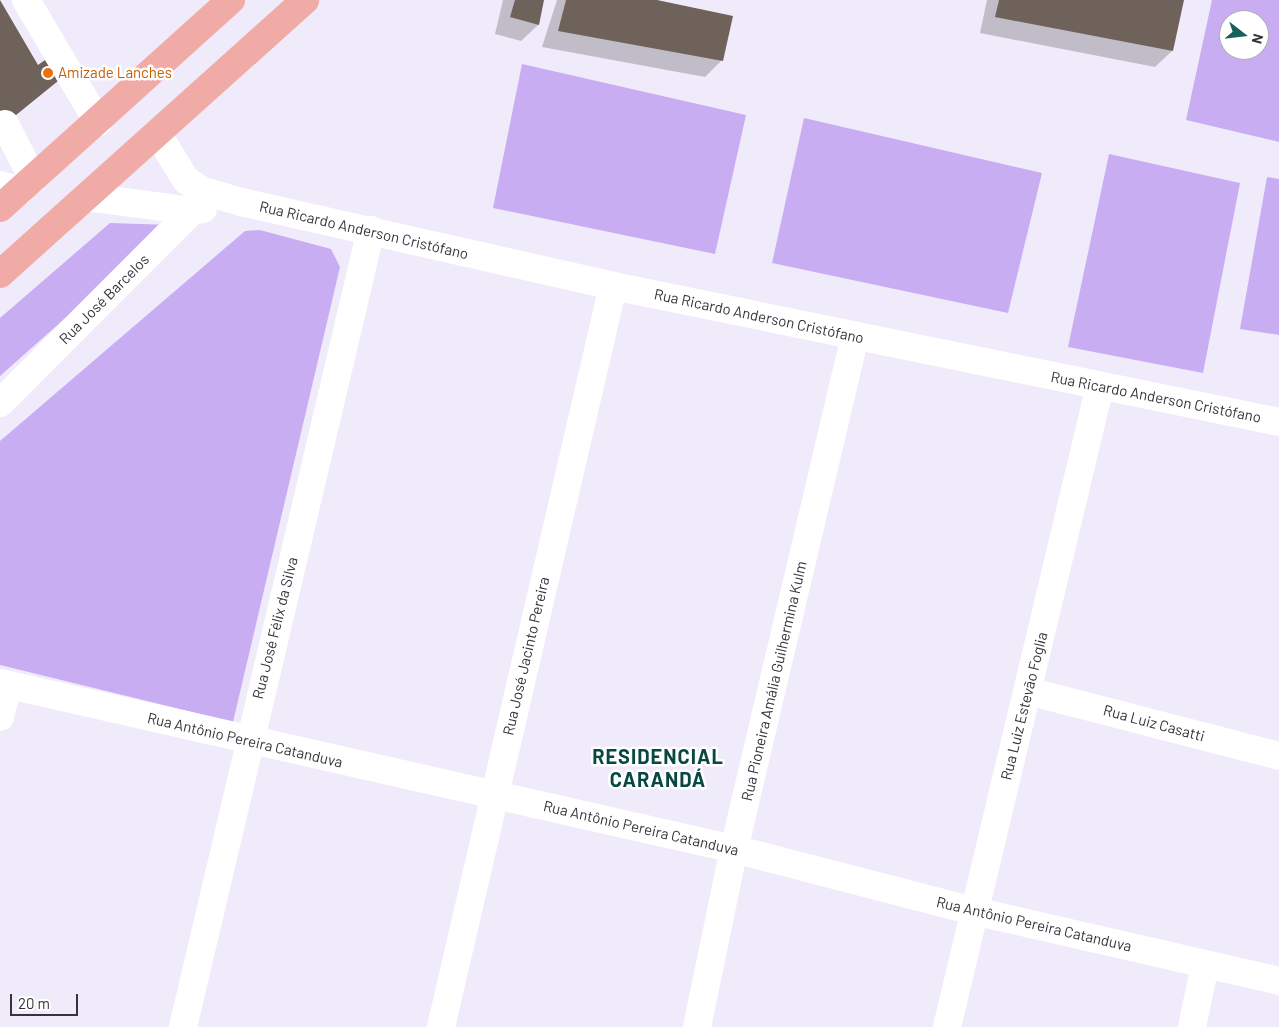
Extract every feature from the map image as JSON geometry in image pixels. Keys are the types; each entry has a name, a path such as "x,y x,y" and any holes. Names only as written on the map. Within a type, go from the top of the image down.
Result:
{"main road":[{"path":"13,191 98,122 231,0"},
{"path":"0,274 305,0"}],"street":[{"path":"26,0 98,122"},
{"path":"5,124 13,191"},
{"path":"86,197 197,201 158,133"},
{"name":"Rua Ricardo Anderson Cristófano","path":"197,201 241,202 613,286 1279,422"},
{"name":"Rua José Barcelos","path":"0,404 197,201"},
{"name":"Rua José Félix da Silva","path":"183,1027 248,741 371,230"},
{"name":"Rua José Jacinto Pereira","path":"441,1027 493,794 613,286"},
{"name":"Rua Pioneira Amália Guilhermina Kulm","path":"697,1027 734,849 855,336"},
{"name":"Rua Luiz Estevão Foglia","path":"947,1027 1100,386"},
{"path":"0,717 4,684"},
{"name":"Rua Antônio Pereira Catanduva","path":"4,684 248,741 734,849 974,910 1279,981"},
{"name":"Rua Luiz Casatti","path":"1028,691 1279,756"},
{"path":"1192,1027 1205,965"}],"shaded area":[{"path":"1212,0 1279,0 1279,142 1186,120"},
{"path":"522,64 746,115 715,254 493,208"},
{"path":"804,118 1042,173 1008,313 772,263"},
{"path":"1109,154 1240,183 1203,373 1068,347"},
{"path":"1267,177 1279,179 1279,335 1240,329"},
{"path":"110,223 170,225 0,376 0,318"},
{"path":"260,230 331,249 340,267 233,722 0,665 0,441 245,231"}],"building":[{"path":"0,0 38,65 45,60 58,81 0,128"},
{"path":"515,0 544,0 539,25 510,17"},
{"path":"566,0 657,0 733,16 723,61 558,31"},
{"path":"999,0 1184,0 1173,51 995,17"}],"place":[{"name":"Amizade Lanches","path":"48,73"}],"district":[{"name":"RESIDENCIAL CARANDÁ","path":"658,768"}]}
